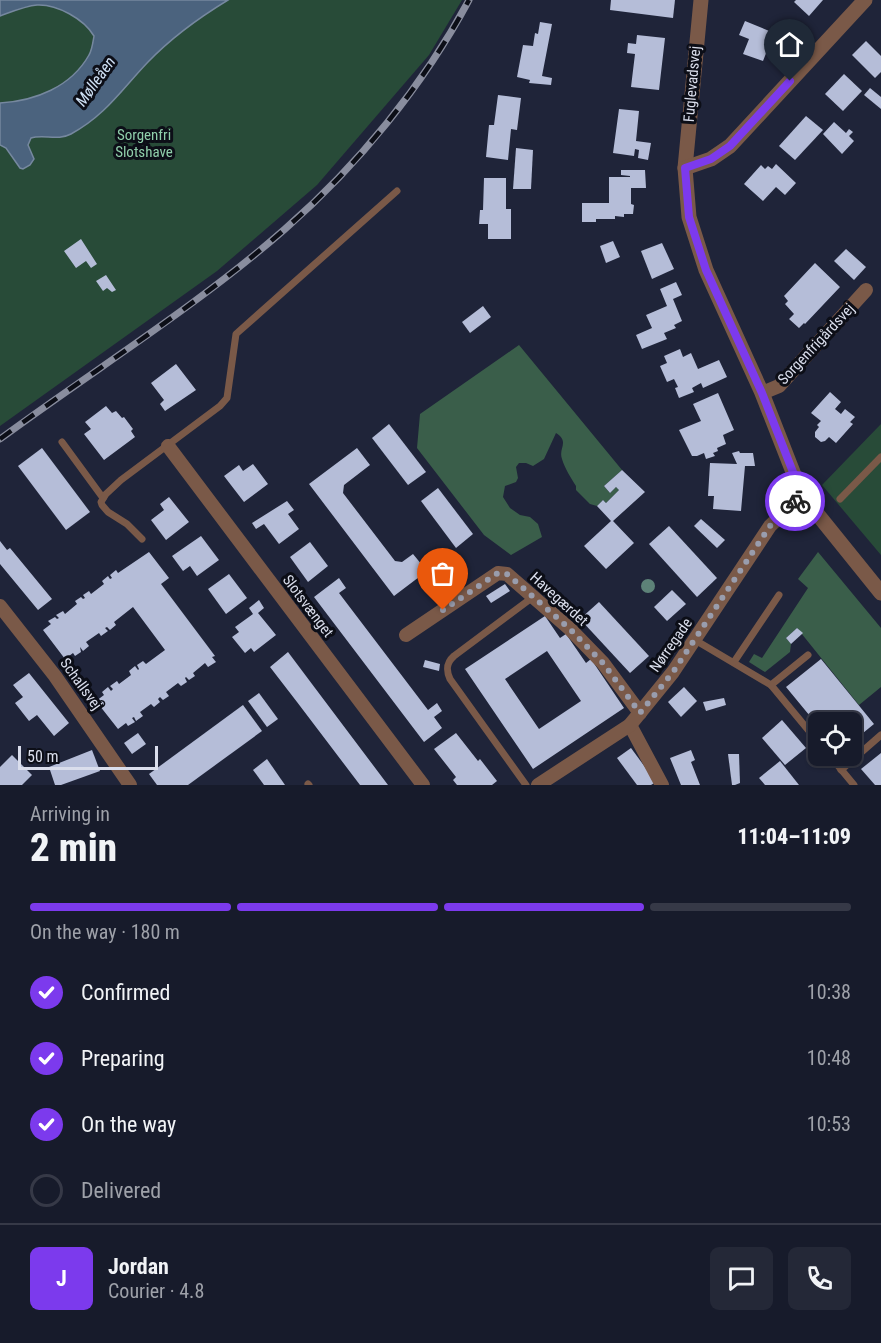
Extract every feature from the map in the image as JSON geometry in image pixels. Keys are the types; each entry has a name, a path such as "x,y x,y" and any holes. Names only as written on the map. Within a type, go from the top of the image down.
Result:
{"street":[{"name":"Fuglevadsvej","path":"685,168 701,0"},
{"path":"685,168 711,159 730,146 865,0"},
{"name":"Sorgenfrigårdsvej","path":"685,168 689,217 706,270 762,393 802,495 881,593"},
{"name":"Sorgenfrigårdsvej","path":"762,393 780,386 866,290"},
{"name":"Slotsvænget","path":"168,446 423,785"},
{"name":"Nørregade","path":"538,785 630,725 673,672 770,526 802,495"},
{"name":"Havegærdet","path":"406,635 498,573 507,574 570,629 603,663 640,713"},
{"name":"Schallsvej","path":"0,606 55,676 130,785"},
{"path":"630,725 662,785"}],"lane":[{"path":"142,539 127,524 104,508 101,502 103,498 112,487 220,406 227,398 236,334 397,191"},
{"path":"62,442 103,498"},
{"path":"840,499 881,457"},
{"path":"734,662 779,595"},
{"path":"526,785 446,672 454,656 533,597"},
{"path":"694,640 771,685 808,730"},
{"path":"771,685 808,655"},
{"path":"841,770 881,735"},
{"path":"838,766 854,785"}],"green space":[{"name":"Sorgenfri Slotshave","path":"0,0 462,0 429,55 317,185 217,271 0,426"},
{"path":"519,345 622,470 604,486 610,493 616,487 619,490 606,503 603,500 597,506 590,504 576,490 566,470 561,455 563,442 556,433 544,459 533,466 519,463 516,467 518,478 516,482 505,486 503,497 510,508 520,515 530,517 538,524 542,537 511,555 484,535 417,448 420,414"},
{"path":"881,424 881,555 822,485"},
{"path":"818,552 881,628 881,687 859,705 797,628 786,638 791,644 790,652 765,672 749,662 754,654 762,658 808,588 798,579"}],"water":[{"name":"Mølleåen","path":"0,0 228,0 196,21 166,45 104,110 83,127 66,136 31,138 28,145 34,159 23,169 6,148 0,145 0,103 26,99 62,84 72,76 89,55 94,36 77,18 45,5 18,9 0,16"}],"building":[{"path":"611,0 675,0 673,18 610,10"},
{"path":"796,0 823,0 809,16 794,2"},
{"path":"745,21 774,33 763,61 743,54 749,39 739,35"},
{"path":"540,22 552,24 542,76 552,78 551,85 529,83 530,80 517,77 523,45 533,46"},
{"path":"637,35 665,38 659,90 631,87 635,54 627,53 628,43 636,44"},
{"path":"866,41 881,56 881,72 875,78 852,55"},
{"path":"844,74 862,91 843,111 825,94"},
{"path":"870,88 881,97 881,109 864,95"},
{"path":"498,95 521,98 517,130 511,129 508,160 486,157 489,125 494,125"},
{"path":"619,109 639,111 636,141 651,143 648,160 638,158 639,150 635,149 634,156 613,153"},
{"path":"806,116 823,130 795,160 779,146"},
{"path":"834,122 846,133 849,129 853,132 849,136 854,141 842,154 823,134"},
{"path":"516,148 533,150 531,189 513,189"},
{"path":"776,164 796,183 785,195 776,187 763,201 744,184 761,165 765,169 768,166 772,169"},
{"path":"621,170 645,170 646,188 631,188 633,214 624,214 624,217 615,216 615,219 596,219 596,222 582,222 582,203 609,203 609,177 630,177 621,175"},
{"path":"484,178 506,178 506,209 511,209 511,239 488,239 488,224 479,224 480,210 483,210"},
{"path":"81,239 97,264 91,268 86,261 76,268 64,251"},
{"path":"613,241 620,257 606,263 600,246"},
{"path":"662,243 674,269 652,279 641,251"},
{"path":"846,249 866,267 854,280 834,261"},
{"path":"815,263 840,287 799,328 789,319 794,314 785,304 788,301 784,296"},
{"path":"106,275 116,290 112,292 107,288 103,291 96,281"},
{"path":"676,282 682,295 673,299 682,321 674,325 676,328 664,333 667,339 642,349 636,335 652,328 646,315 667,306 660,289"},
{"path":"483,306 491,317 470,333 462,322"},
{"path":"680,349 683,357 691,353 698,369 719,360 727,377 703,388 701,383 692,388 694,392 679,398 675,388 678,387 674,379 667,382 660,366 667,363 664,356"},
{"path":"176,364 196,390 165,411 160,404 164,400 151,383"},
{"path":"830,392 841,402 835,409 841,414 845,409 855,417 850,422 853,424 836,443 829,437 821,442 815,437 815,432 819,427 817,425 821,421 811,413"},
{"path":"718,393 734,430 723,435 726,444 717,448 718,451 713,453 715,456 706,459 704,453 692,456 679,430 701,421 693,404"},
{"path":"106,406 112,413 116,411 122,418 124,417 133,429 131,431 135,437 104,460 84,434 91,429 85,422"},
{"path":"389,424 426,472 408,485 372,438"},
{"path":"42,448 90,512 66,530 18,466"},
{"path":"357,448 370,465 344,485 343,493 395,561 402,562 413,554 427,571 394,596 309,484"},
{"path":"739,451 740,453 753,453 755,466 745,466 741,511 713,509 714,496 708,496 710,463 737,464 732,453"},
{"path":"253,464 268,484 244,502 224,476 239,465 243,471"},
{"path":"622,470 645,492 613,521 634,543 606,569 584,546 611,521 597,506 603,500 606,503 619,490 616,487 610,493 604,486"},
{"path":"438,488 473,534 456,548 421,501"},
{"path":"169,497 189,522 166,540 151,520 164,510 160,504"},
{"path":"287,501 294,510 288,514 299,529 279,544 264,524 256,529 252,523"},
{"path":"701,519 725,540 717,548 694,526"},
{"path":"669,526 717,578 697,597 649,544"},
{"path":"201,536 219,560 197,576 190,566 183,571 172,556"},
{"path":"0,541 7,550 10,548 52,599 38,610 0,564"},
{"path":"310,542 328,566 308,582 290,557"},
{"path":"149,552 169,578 161,584 215,656 212,657 216,662 208,667 205,663 193,673 195,676 189,680 185,678 187,682 181,686 178,683 166,692 169,696 163,700 160,697 158,699 160,702 154,707 151,704 140,712 143,716 136,721 134,717 132,718 135,722 128,726 126,723 118,729 96,701 104,695 102,692 108,687 111,691 113,689 110,686 117,681 119,684 131,675 129,671 135,666 138,670 137,665 143,661 146,664 165,650 133,607 114,622 116,625 110,630 105,628 108,631 101,636 99,633 86,642 89,646 83,651 80,647 81,652 75,656 73,653 65,659 43,630 51,624 48,621 55,617 59,618 56,615 63,611 65,614 77,604 75,601 81,597 85,598 83,595 89,591 91,594 104,584 102,581 108,576 112,578 110,575 116,570 118,573"},
{"path":"229,574 247,598 226,614 208,589"},
{"path":"339,578 346,588 339,593 428,710 437,703 442,711 434,717 442,728 424,742 314,597"},
{"path":"505,584 510,591 491,603 486,596"},
{"path":"672,590 686,604 667,621 654,607"},
{"path":"259,600 264,608 258,613 276,635 254,652 251,648 245,653 232,637 239,632 235,627 253,614 249,608"},
{"path":"599,602 649,656 630,673 580,619"},
{"path":"545,616 560,638 566,634 586,663 591,659 624,708 533,769 465,669","holes":["547,651 581,701 539,729 505,679"]},
{"path":"797,628 803,633 791,644 786,638"},
{"path":"288,652 388,785 360,785 270,667"},
{"path":"821,659 874,724 862,734 862,712 808,714 786,687"},
{"path":"425,660 440,664 439,671 423,667"},
{"path":"29,673 69,723 54,736 37,715 29,721 15,703 23,697 13,685"},
{"path":"684,687 697,701 681,717 668,702"},
{"path":"259,693 278,719 267,727 248,701"},
{"path":"724,698 726,705 706,711 703,702"},
{"path":"243,705 262,731 188,785 157,785 149,774"},
{"path":"782,720 806,748 785,765 762,738"},
{"path":"138,733 146,744 132,754 124,743"},
{"path":"456,733 497,781 492,785 457,785 453,780 456,777 434,749"},
{"path":"631,748 656,782 651,785 637,785 617,758"},
{"path":"92,750 100,771 55,785 49,767"},
{"path":"691,750 695,760 691,762 700,785 681,785 670,758"},
{"path":"881,753 881,785 875,785 861,769"},
{"path":"728,754 739,754 740,783 735,785 732,785"},
{"path":"12,755 32,775 22,785 0,785 0,767"},
{"path":"267,759 285,785 264,785 253,770"},
{"path":"780,761 799,785 765,785 759,778"}],"railway":[{"path":"0,439 216,285 251,258 312,204 387,123 431,63 469,0"}],"way so far":[{"path":"443,610 498,573 507,574 570,629 603,663 640,713 673,672 770,526 795,501"}],"route":[{"path":"790,81 730,146 711,159 685,168 689,217 706,270 762,393 802,495 795,501"}]}
